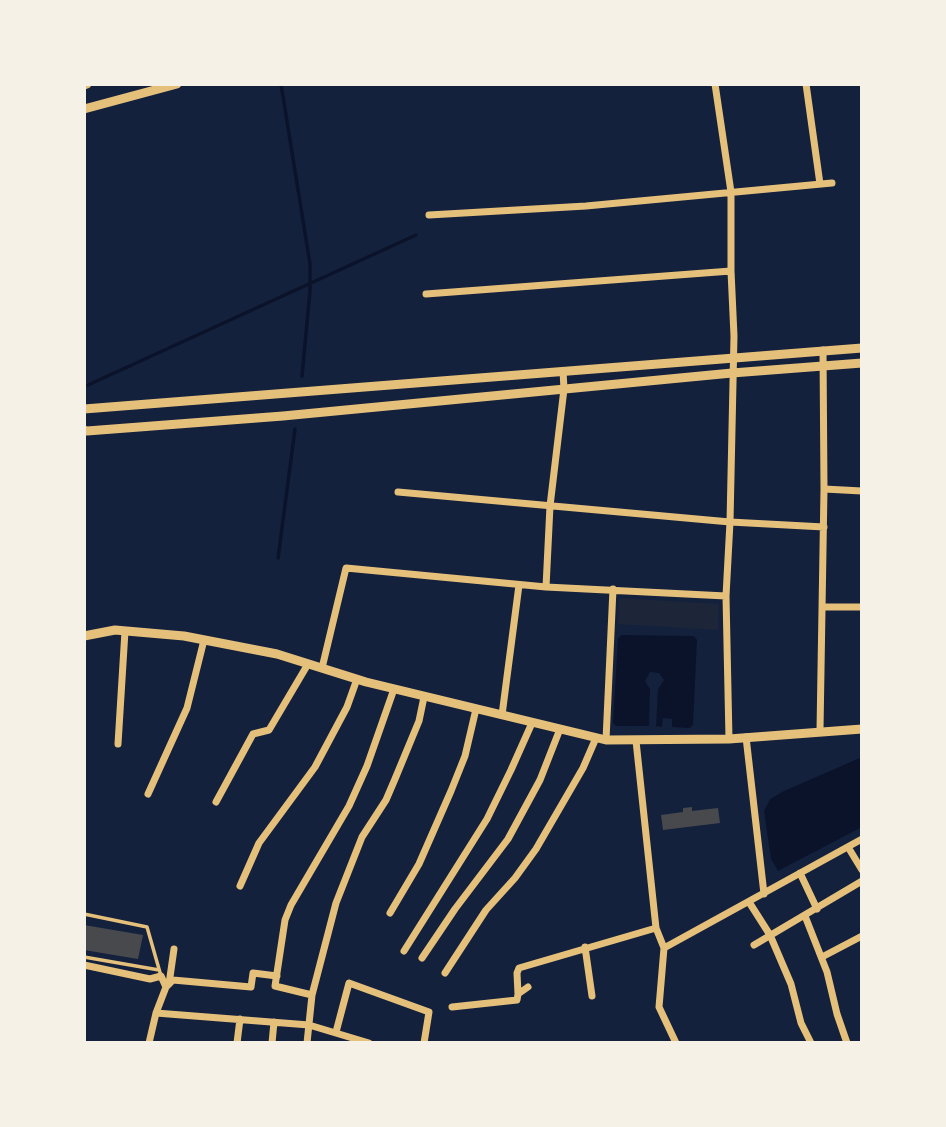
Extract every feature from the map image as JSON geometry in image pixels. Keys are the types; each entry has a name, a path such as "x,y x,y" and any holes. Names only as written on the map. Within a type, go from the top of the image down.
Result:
{"street":[{"path":"84,109 177,84"},
{"path":"715,84 731,192 733,356 726,596 729,738"},
{"path":"806,84 820,184"},
{"path":"429,215 586,206 832,183"},
{"path":"426,293 731,271"},
{"path":"84,408 862,348"},
{"path":"820,730 824,527 823,350"},
{"path":"84,430 418,403 862,362"},
{"path":"546,587 550,506 564,389 563,371"},
{"path":"416,383 418,403"},
{"path":"824,489 862,491"},
{"path":"398,492 730,522 824,527"},
{"path":"322,668 346,568 546,587 726,596"},
{"path":"502,715 519,585"},
{"path":"445,973 486,910 515,878 536,849 601,739 613,589"},
{"path":"822,607 862,607"},
{"path":"84,636 115,630 204,640 277,654 424,697 601,739 636,741 729,738 862,729"},
{"path":"118,744 125,631"},
{"path":"148,794 187,708 204,640"},
{"path":"216,802 253,734 269,730 308,664"},
{"path":"240,886 259,843 314,767 347,708 357,679"},
{"path":"312,995 275,985 287,913 337,828 363,776 394,689"},
{"path":"307,1043 312,995 336,904 362,837 386,800 395,779 419,721 424,697"},
{"path":"390,913 419,864 451,791 465,756 476,709"},
{"path":"404,951 487,819 531,723"},
{"path":"422,958 508,839 540,780 560,729"},
{"path":"746,737 764,894"},
{"path":"636,741 656,928 664,948 659,1007 676,1043"},
{"path":"664,948 862,839"},
{"path":"848,847 862,870"},
{"path":"800,873 817,909"},
{"path":"754,945 862,881"},
{"path":"749,902 771,935 792,984 802,1023 811,1043"},
{"path":"804,916 822,957 837,1014 848,1043"},
{"path":"452,1007 517,1000 518,968 656,928"},
{"path":"822,957 862,936"},
{"path":"584,947 592,996"},
{"path":"149,1043 156,1013 167,986 174,949"},
{"path":"84,965 150,979 160,973 167,986"},
{"path":"167,986 173,980 251,987 253,973 277,976"},
{"path":"336,1032 349,983 429,1012 424,1043"},
{"path":"518,994 528,987"},
{"path":"156,1013 309,1025 369,1043"},
{"path":"237,1043 240,1019"},
{"path":"272,1043 274,1022"}],"lane":[{"path":"84,914 147,927 160,973 84,957"}],"shaded area":[{"path":"619,598 719,604 718,630 618,624"},
{"path":"622,635 694,636 697,640 693,725 690,728 672,727 672,719 663,718 662,727 656,726 658,689 664,680 659,673 650,672 645,681 650,689 649,726 616,726 613,723 618,638"},
{"path":"862,757 862,827 778,871 771,859 764,811 770,799"}],"building":[{"path":"692,807 692,811 718,808 720,823 663,830 661,815 683,812 683,808"},
{"path":"84,925 143,935 138,959 84,950"}],"waterway":[{"path":"281,84 310,264 302,376"},
{"path":"88,385 416,235"},
{"path":"278,558 295,429"}]}
